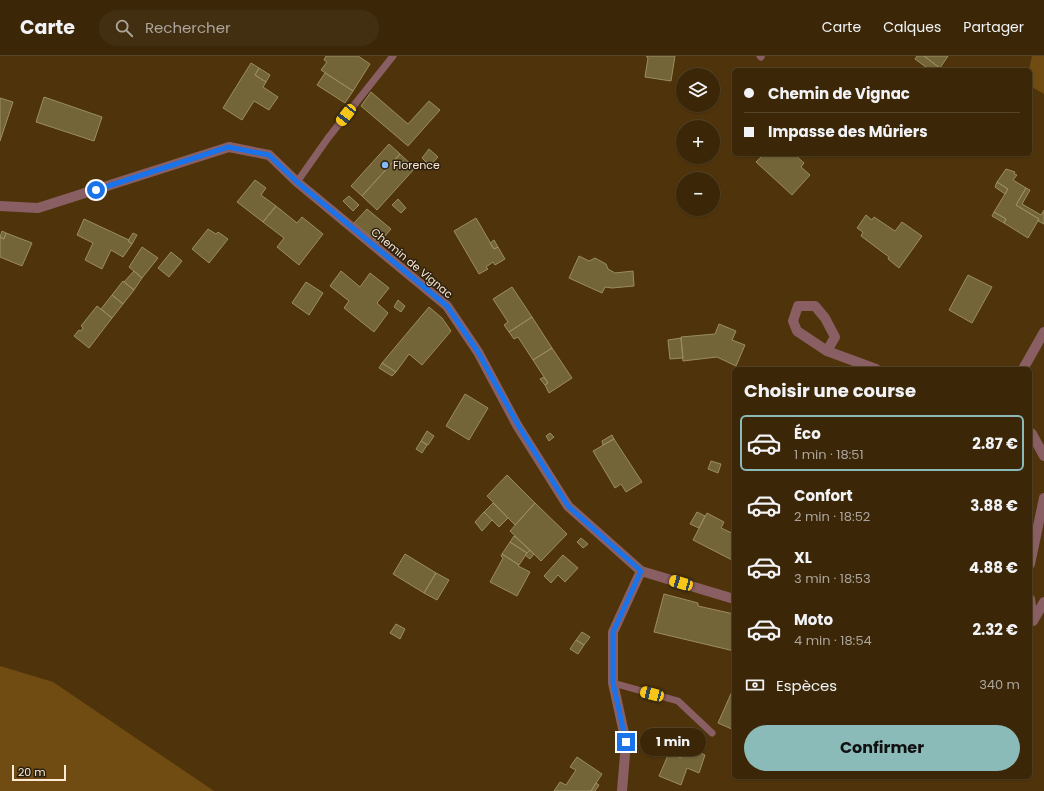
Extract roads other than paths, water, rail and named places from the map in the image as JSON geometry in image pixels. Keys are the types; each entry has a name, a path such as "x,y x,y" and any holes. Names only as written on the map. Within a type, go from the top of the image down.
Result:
{"street":[{"name":"Chemin de Vignac","path":"0,206 38,208 228,147 269,155 297,182 447,306 478,352 518,425 568,506 641,571 732,598"},
{"path":"827,351 835,337 825,318 815,306 798,306 793,321 797,331 827,351 871,367"},
{"path":"1024,367 1044,332"},
{"path":"1032,434 1044,456"},
{"path":"1032,555 1044,498"},
{"path":"622,791 626,742 613,683 613,632 641,571"},
{"path":"1032,621 1044,602"},
{"path":"1032,621 1044,620"}],"lane":[{"path":"297,182 328,138 393,56"},
{"path":"613,683 678,701 712,733"}],"place":[{"name":"Florence","path":"385,165"}]}
